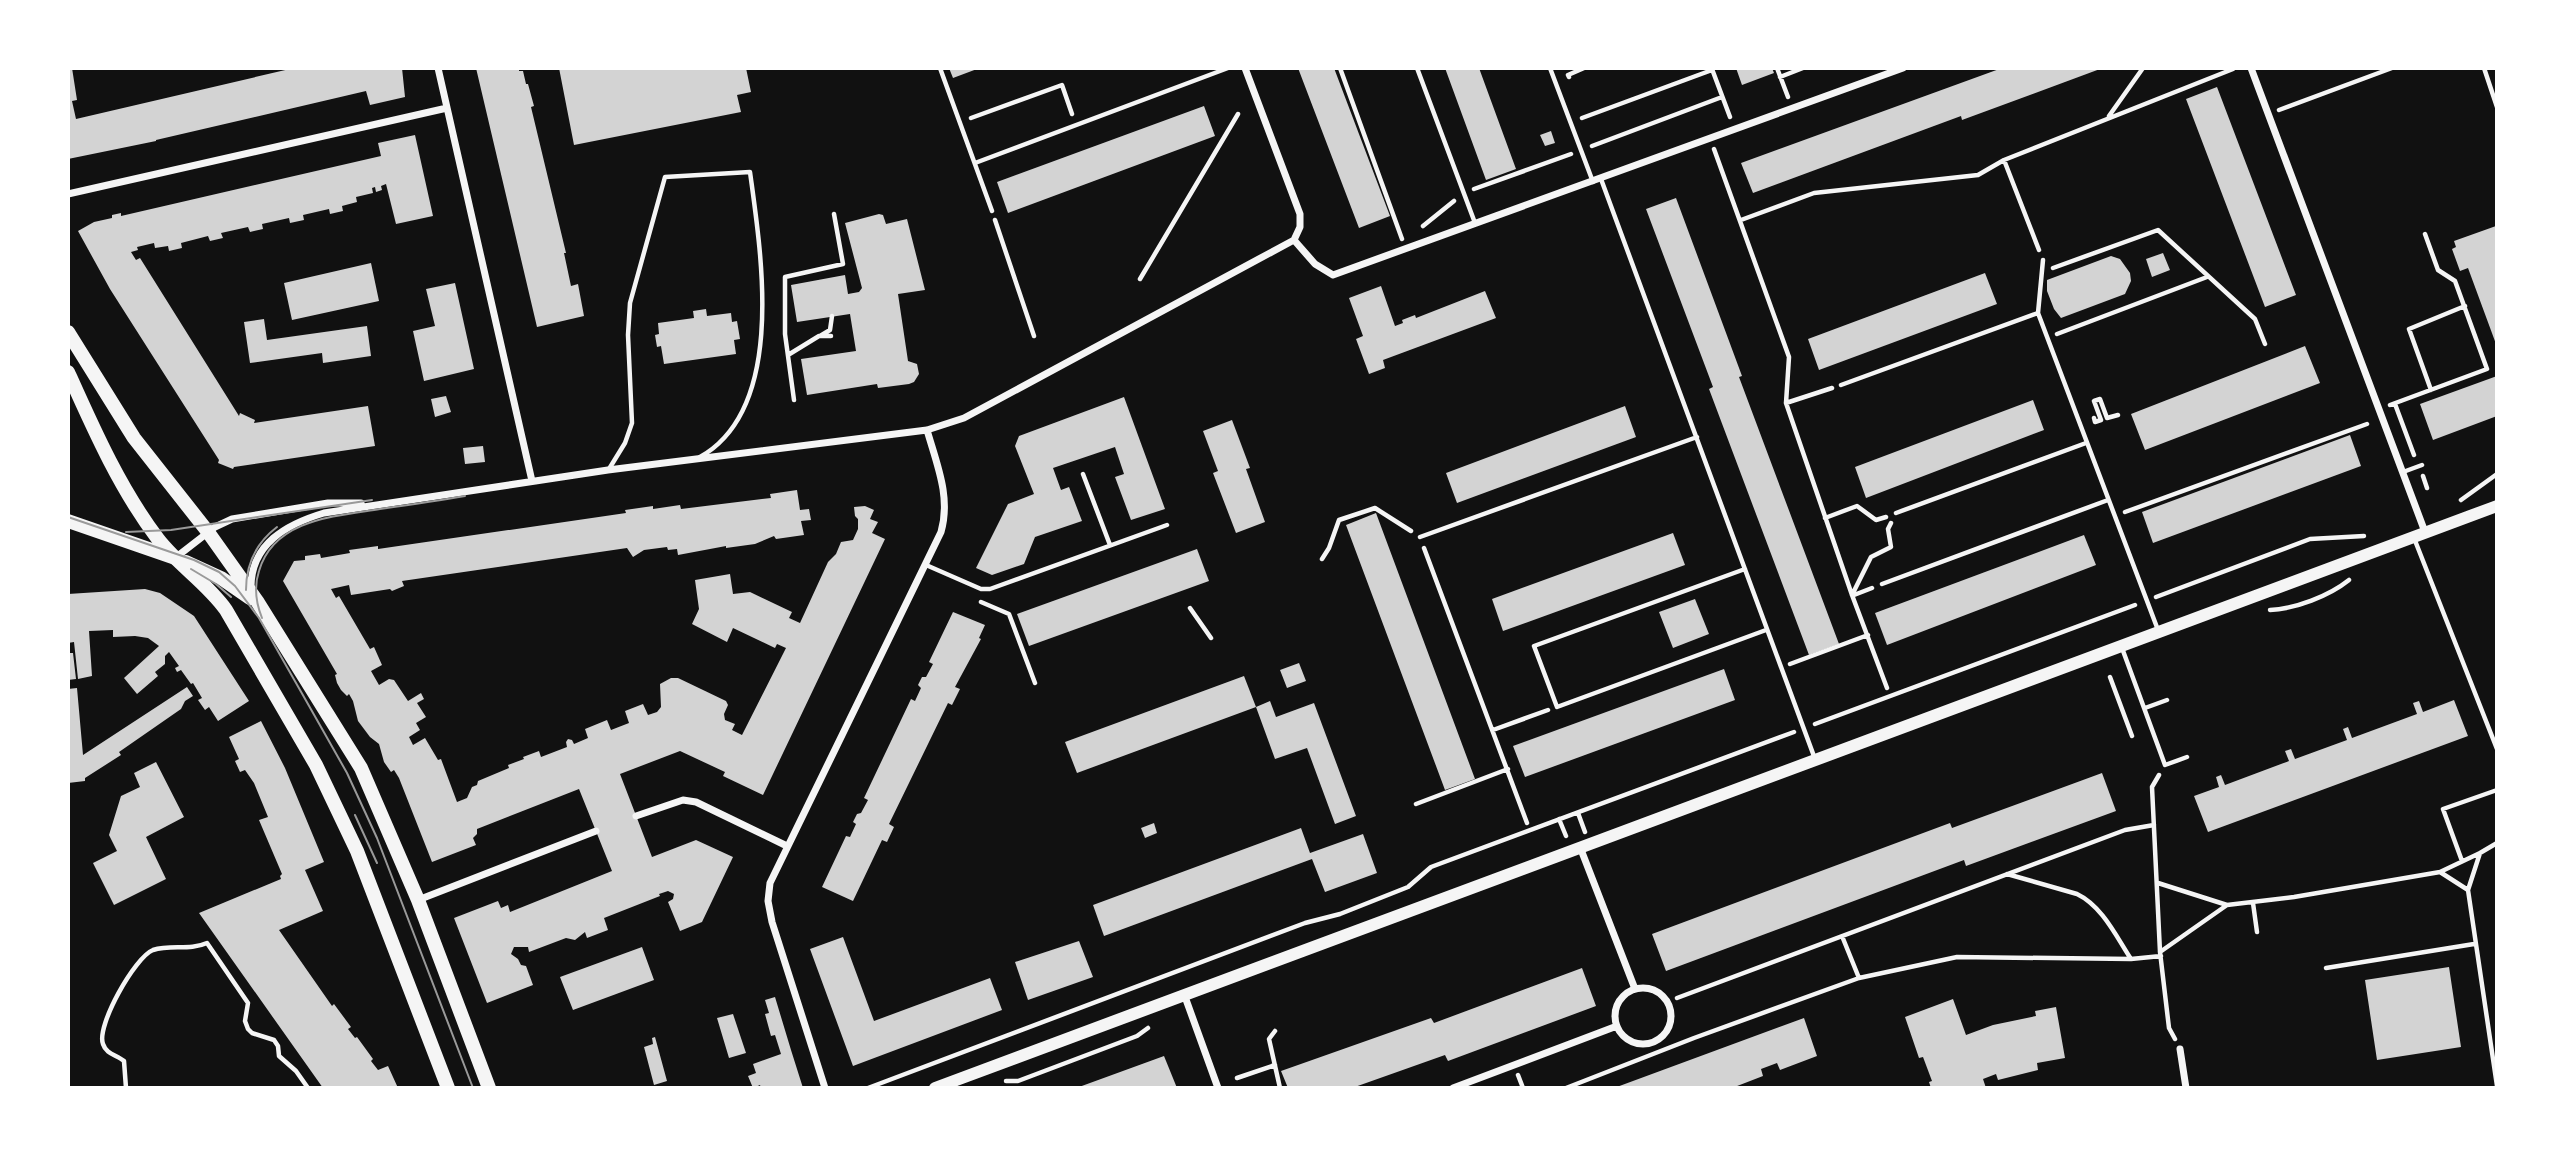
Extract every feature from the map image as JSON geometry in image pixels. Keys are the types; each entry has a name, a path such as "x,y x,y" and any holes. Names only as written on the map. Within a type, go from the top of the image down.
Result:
{"main road":[{"path":"68,332 134,438 252,593 361,768 418,900 489,1088"},
{"path":"68,372 126,491 174,558 202,582 226,610 316,765 357,851 449,1088"},
{"path":"68,521 209,571 235,586 258,606 271,623"}],"street":[{"path":"438,68 532,481"},
{"path":"252,593 251,579 259,556 269,541 281,530 324,513 608,470 927,430 984,409 1294,240 1300,227 1300,214 1245,68"},
{"path":"1294,240 1315,264 1333,275 1903,68"},
{"path":"2250,68 2403,472 2419,534"},
{"path":"68,194 447,108"},
{"path":"825,1088 772,922 768,901 770,883 941,532 946,514 945,497 927,430"},
{"path":"174,558 208,532 240,516 328,503 379,503"},
{"path":"935,1088 2497,506"},
{"path":"636,816 683,800 696,802 787,846"},
{"path":"418,900 596,831"},
{"path":"1580,846 1636,989"},
{"path":"1636,989 1654,990 1671,1010 1670,1027 1659,1040 1643,1044 1628,1039 1617,1026 1616,1009 1620,1000 1636,989"},
{"path":"1184,994 1219,1088"},
{"path":"1453,1088 1617,1026"},
{"path":"2180,1049 2186,1088"}],"lane":[{"path":"940,68 992,211"},
{"path":"975,163 1228,68"},
{"path":"1417,68 1475,223"},
{"path":"1550,68 1698,437 1815,759"},
{"path":"608,470 625,443 632,423 628,335 630,303 665,177 750,172 763,280 755,378 733,428 712,450 695,459"},
{"path":"2043,260 2038,313 2158,631"},
{"path":"1841,385 2038,313"},
{"path":"1420,537 1698,437"},
{"path":"1896,513 2086,443"},
{"path":"2403,472 2420,466"},
{"path":"1083,474 1110,545"},
{"path":"1882,584 2108,500"},
{"path":"925,565 981,589 989,589 1167,525"},
{"path":"2419,534 2497,749"},
{"path":"1745,569 1534,646 1557,707 1766,630"},
{"path":"2121,644 2165,765 2187,757"},
{"path":"2145,708 2166,700"}],"path":[{"path":"1340,68 1402,241"},
{"path":"1572,85 1568,75 1584,68"},
{"path":"1697,68 1700,75"},
{"path":"1777,68 1793,109"},
{"path":"1780,77 1803,68"},
{"path":"2108,117 2143,68"},
{"path":"2268,114 2392,68"},
{"path":"2484,68 2497,107"},
{"path":"1570,122 1712,69 1735,130"},
{"path":"1741,220 1814,193 1978,175 2004,160 2233,69"},
{"path":"960,122 1062,85 1076,125"},
{"path":"1580,107 1584,118"},
{"path":"1140,279 1238,114"},
{"path":"1710,139 1789,357 1786,403 1852,596 1887,688"},
{"path":"2004,160 2043,260"},
{"path":"992,211 1034,336"},
{"path":"794,400 785,334 785,277 844,264 834,214"},
{"path":"2042,272 2158,230 2255,319 2264,344"},
{"path":"2380,409 2487,369 2455,281 2438,270 2425,234"},
{"path":"2047,338 2207,277"},
{"path":"2431,390 2409,329 2465,306"},
{"path":"788,355 830,330 832,316"},
{"path":"819,337 831,336"},
{"path":"1786,403 1841,385"},
{"path":"2073,407 2088,402 2095,422 2118,415"},
{"path":"2395,404 2427,488"},
{"path":"2114,516 2367,424"},
{"path":"2456,503 2497,474"},
{"path":"1825,518 1857,506 1877,520 1896,513"},
{"path":"1322,559 1339,520 1375,508 1420,537 1527,823"},
{"path":"1852,596 1871,557 1891,547 1888,529 1896,513"},
{"path":"868,1088 1292,928 1374,901 1408,887 1439,864 2310,539 2368,536"},
{"path":"1852,596 1882,584"},
{"path":"977,600 1009,614 1035,683"},
{"path":"1190,608 1211,638"},
{"path":"1781,667 1868,635"},
{"path":"2110,677 2132,736"},
{"path":"1493,730 1557,707"},
{"path":"2165,765 2152,787 2154,825 2161,954 2169,1028 2180,1049"},
{"path":"1416,804 1508,769"},
{"path":"2462,861 2443,809 2497,790"},
{"path":"1677,998 2125,830 2154,825"},
{"path":"2158,883 2227,905 2253,903 2440,872 2497,843"},
{"path":"2480,853 2468,890 2497,1086"},
{"path":"2440,872 2468,890"},
{"path":"2006,874 2088,899 2105,918 2131,959"},
{"path":"2253,903 2257,932"},
{"path":"1566,1088 1859,978 1957,957 2131,959 2161,954 2227,905"},
{"path":"1842,936 1859,978"},
{"path":"126,1088 124,1061 112,1054 103,1044 105,1019 134,968 150,951 198,947 207,943 248,1003 245,1021 248,1028 252,1033 274,1040 279,1055 296,1071 308,1088"},
{"path":"2326,968 2474,944"},
{"path":"1275,1031 1269,1039 1280,1088"},
{"path":"1237,1078 1275,1065"}],"building":[{"path":"68,68 72,68 77,100 72,101 76,119 294,68 402,68 405,97 370,105 366,91 68,159"},
{"path":"476,68 519,68 519,71 523,71 534,106 531,107 566,253 571,286 578,284 584,316 537,327"},
{"path":"559,68 746,68 751,92 737,95 741,112 574,145"},
{"path":"949,68 977,68 977,69 953,78"},
{"path":"1298,68 1334,68 1390,216 1359,228"},
{"path":"1445,68 1479,68 1516,169 1486,180"},
{"path":"1736,68 1772,68 1774,73 1742,85"},
{"path":"2002,68 2100,69 1962,120 1961,116 1753,193 1741,163"},
{"path":"2217,87 2296,295 2265,307 2186,99"},
{"path":"1204,106 1215,136 1008,213 997,182"},
{"path":"1551,131 1555,143 1545,146 1540,135"},
{"path":"415,135 433,216 396,224 386,184 381,186 382,190 376,192 375,187 372,188 373,193 356,197 357,202 342,206 343,211 330,214 329,209 303,215 304,220 290,223 289,218 262,224 263,229 250,232 248,227 221,233 223,238 210,241 208,236 181,243 182,248 169,251 168,246 155,248 154,243 137,247 138,250 131,252 136,260 140,258 239,416 240,413 255,420 254,423 368,406 375,446 233,469 218,463 219,460 110,289 78,231 94,222 112,218 112,215 121,213 121,216 381,156 378,143"},
{"path":"1676,198 1742,376 1739,377 1839,644 1809,655 1709,389 1713,387 1646,209"},
{"path":"883,215 886,224 907,219 925,290 898,294 908,361 917,364 919,374 914,382 909,384 878,388 877,384 807,395 801,359 856,351 850,314 797,322 791,285 845,275 848,294 859,292 862,288 845,223"},
{"path":"2496,226 2496,344 2468,268 2460,271 2452,249 2456,247 2454,241"},
{"path":"2163,253 2170,270 2152,277 2146,259"},
{"path":"2111,256 2120,259 2130,273 2131,281 2125,294 2061,318 2047,291 2047,280"},
{"path":"371,263 379,301 292,320 284,283"},
{"path":"1985,273 1997,304 1819,370 1808,339"},
{"path":"455,283 474,369 424,381 413,331 435,326 426,289"},
{"path":"1381,286 1395,326 1403,323 1402,320 1415,315 1416,318 1485,291 1496,318 1383,360 1385,368 1369,374 1356,339 1363,336 1349,298"},
{"path":"706,309 707,316 731,313 732,322 737,321 740,339 734,340 736,354 664,364 661,346 657,347 655,335 659,334 658,323 694,318 693,311"},
{"path":"264,319 267,340 367,326 371,356 323,363 322,353 250,363 244,322"},
{"path":"2305,346 2320,383 2145,450 2131,414"},
{"path":"2497,376 2497,416 2433,440 2420,404"},
{"path":"446,396 451,412 435,417 431,399"},
{"path":"1124,397 1165,509 1131,520 1115,477 1124,474 1115,447 1053,468 1061,490 1069,487 1082,521 1035,537 1024,564 992,575 976,568 1008,504 1034,494 1015,446 1019,436"},
{"path":"2033,400 2044,430 1866,498 1855,467"},
{"path":"1625,406 1636,437 1457,503 1446,473"},
{"path":"1232,420 1250,468 1246,469 1265,522 1236,533 1213,473 1218,471 1203,431"},
{"path":"2350,435 2361,466 2153,543 2142,512"},
{"path":"483,446 485,462 465,464 463,448"},
{"path":"797,490 800,510 809,509 811,520 801,521 804,535 776,539 774,536 755,544 726,546 678,555 677,549 668,550 667,547 644,550 633,557 627,548 402,581 404,586 392,591 390,589 351,595 349,585 331,589 336,598 339,596 370,649 374,647 382,665 371,671 379,685 389,679 394,680 408,701 421,693 424,699 417,703 426,717 416,723 420,730 409,737 413,745 425,738 438,760 441,759 457,802 467,798 478,781 509,768 508,765 524,759 523,757 539,751 541,757 567,747 568,739 574,744 588,738 585,729 607,720 611,730 629,723 625,711 643,704 648,715 657,712 661,707 660,684 671,678 678,678 726,701 728,705 724,714 725,720 735,724 732,730 742,735 786,648 777,644 775,648 733,628 727,642 692,624 699,609 695,580 730,574 733,594 750,592 792,612 789,618 800,623 828,562 836,554 841,542 853,540 858,529 854,507 865,506 874,510 870,519 878,522 872,533 885,539 763,795 723,776 725,772 680,751 620,774 652,857 696,840 733,857 702,922 680,931 668,902 673,899 674,894 668,891 604,918 608,930 587,938 585,932 575,940 566,938 529,952 528,947 514,947 511,954 521,965 526,966 533,985 487,1003 454,918 498,901 501,908 508,905 510,912 612,871 579,789 477,829 473,838 476,845 432,862 399,778 384,762 379,744 358,721 353,701 349,694 347,696 341,690 335,675 337,674 283,581 294,561 305,560 305,556 320,554 321,558 350,553 349,550 378,546 378,549 626,513 625,510 653,506 653,509 680,505 681,509 771,498 770,494"},
{"path":"1376,513 1475,779 1445,790 1346,525"},
{"path":"1673,533 1685,565 1503,631 1492,599"},
{"path":"2084,535 2096,565 1887,645 1875,613"},
{"path":"1197,549 1209,581 1029,646 1017,614"},
{"path":"145,589 160,593 194,616 249,701 218,721 209,707 205,710 198,700 202,698 193,683 191,684 181,670 177,672 175,668 179,666 169,652 165,656 165,664 155,672 158,676 137,694 124,678 159,646 148,638 113,637 113,630 89,631 92,676 78,679 74,642 68,643 68,594"},
{"path":"1695,599 1709,634 1673,648 1659,612"},
{"path":"953,612 985,625 979,638 981,639 955,687 960,689 952,705 948,703 889,824 894,827 887,842 882,840 853,901 822,887 846,836 850,837 857,814 861,813 868,800 864,798 911,699 915,701 921,688 918,685 933,664 929,662"},
{"path":"68,653 73,653 76,679 68,680"},
{"path":"1299,663 1306,681 1287,688 1280,670"},
{"path":"1724,669 1735,700 1525,777 1513,746"},
{"path":"1244,676 1256,707 1077,773 1065,742"},
{"path":"187,687 193,696 185,701 181,709 119,752 121,755 85,778 85,781 68,783 68,689 77,688 83,755"},
{"path":"2454,700 2468,736 2208,832 2194,796 2219,787 2216,777 2221,775 2225,785 2289,761 2285,751 2291,749 2295,759 2347,740 2343,729 2348,727 2352,738 2417,714 2413,703 2419,701 2423,712"},
{"path":"1270,701 1276,717 1314,703 1356,816 1335,824 1307,748 1275,759 1256,707"},
{"path":"261,721 285,768 324,862 305,870 323,911 279,930 332,1006 334,1004 351,1027 348,1029 373,1059 371,1061 378,1070 388,1066 398,1088 323,1088 199,913 281,879 282,874 259,820 268,817 254,783 245,770 240,772 235,761 239,759 229,737"},
{"path":"156,762 184,817 146,837 166,879 114,905 93,863 117,851 109,835 121,796 140,787 134,773"},
{"path":"2102,773 2116,811 1966,866 1964,860 1666,971 1652,934 1950,823 1952,828"},
{"path":"1154,823 1157,833 1145,838 1141,828"},
{"path":"1301,828 1310,853 1363,834 1377,873 1325,892 1312,859 1104,936 1093,905"},
{"path":"843,937 874,1021 990,978 1002,1010 853,1066 810,949"},
{"path":"1079,941 1093,977 1028,1000 1015,962"},
{"path":"642,947 654,980 573,1010 560,977"},
{"path":"2449,967 2461,1047 2377,1060 2365,980"},
{"path":"1582,968 1596,1006 1448,1061 1445,1055 1352,1088 1288,1088 1281,1071 1431,1018 1434,1023"},
{"path":"775,997 803,1088 761,1088 760,1085 753,1088 748,1076 756,1073 753,1064 781,1054 775,1035 771,1036 765,1014 769,1013 765,1000"},
{"path":"1953,999 1966,1035 1993,1025 2036,1016 2035,1011 2056,1007 2065,1058 2037,1063 2038,1070 1998,1080 1996,1074 1983,1079 1986,1088 1931,1088 1929,1082 1932,1081 1923,1057 1919,1058 1905,1017"},
{"path":"733,1014 746,1053 729,1058 717,1018"},
{"path":"1804,1018 1817,1056 1780,1070 1777,1063 1761,1069 1763,1076 1732,1088 1614,1088"},
{"path":"655,1037 667,1081 654,1085 644,1047 653,1044 652,1038"},
{"path":"1164,1056 1177,1088 1079,1088 1079,1087"}],"tram line":[{"path":"262,618 256,594 259,571 278,540 292,530 345,514 465,496"},
{"path":"126,532 171,530 372,500"},
{"path":"68,517 194,560 219,572 235,586 259,618 347,773 377,838 473,1088"},
{"path":"246,590 250,563 263,540 277,527"},
{"path":"191,569 231,597"},
{"path":"355,815 377,863"}]}
